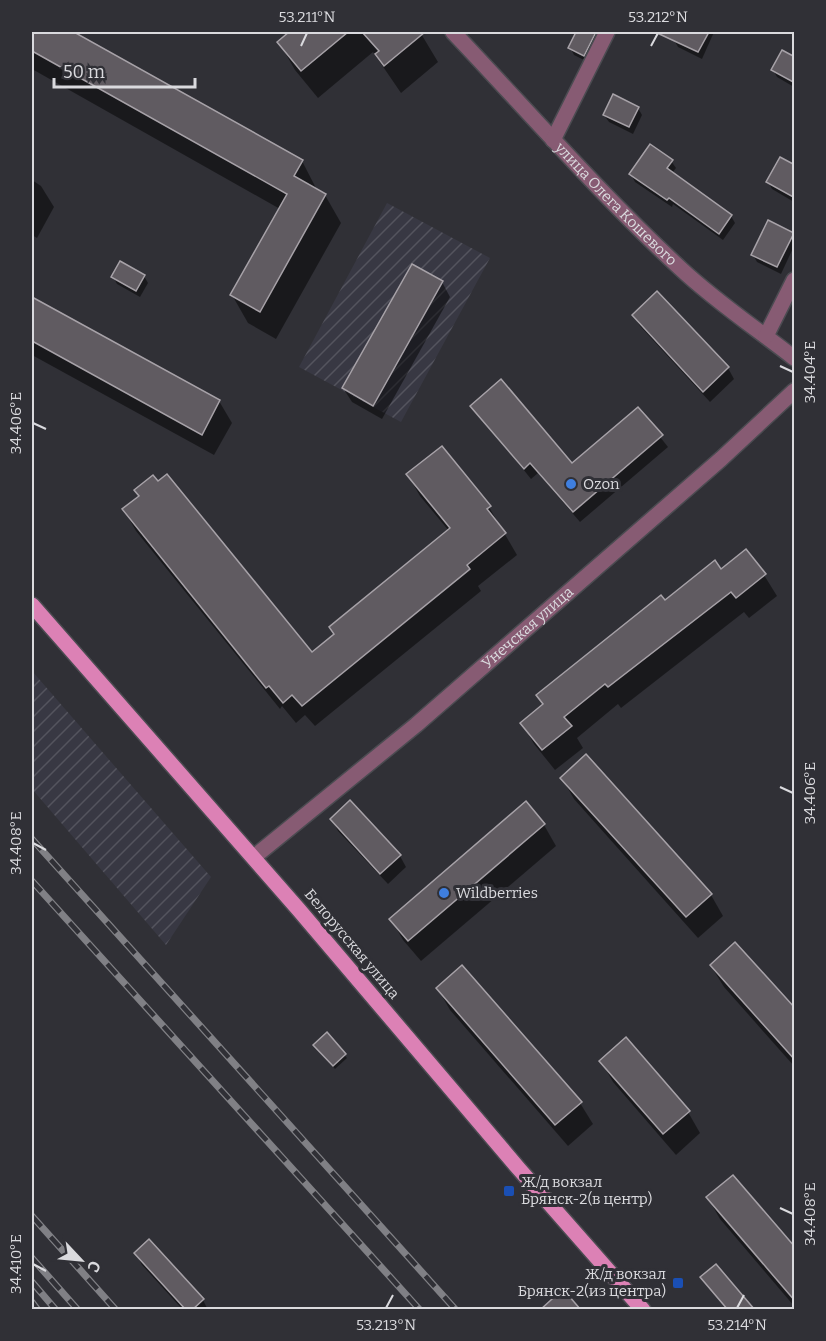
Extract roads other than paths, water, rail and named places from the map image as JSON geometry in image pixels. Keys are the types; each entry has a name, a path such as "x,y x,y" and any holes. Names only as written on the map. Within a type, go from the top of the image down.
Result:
{"main road":[{"name":"Белорусская улица","path":"32,604 254,857 519,1169 643,1310"}],"street":[{"name":"улица Олега Кошевого","path":"453,32 534,116 553,140 681,269 795,358"},
{"path":"553,140 607,32"},
{"path":"766,336 795,280"},
{"name":"Унечская улица","path":"254,857 416,725 721,459 795,391"}],"railway":[{"path":"32,839 456,1310"},
{"path":"32,881 420,1310"},
{"path":"32,1216 116,1310"},
{"path":"32,1258 78,1310"},
{"path":"32,1282 56,1310"},
{"path":"32,1302 38,1310"}],"place":[{"name":"Ozon","path":"571,484"},
{"name":"Wildberries","path":"444,893"},
{"name":"Ж/д вокзал Брянск-2(в центр)","path":"509,1191"},
{"name":"Ж/д вокзал Брянск-2(из центра)","path":"678,1283"}]}
